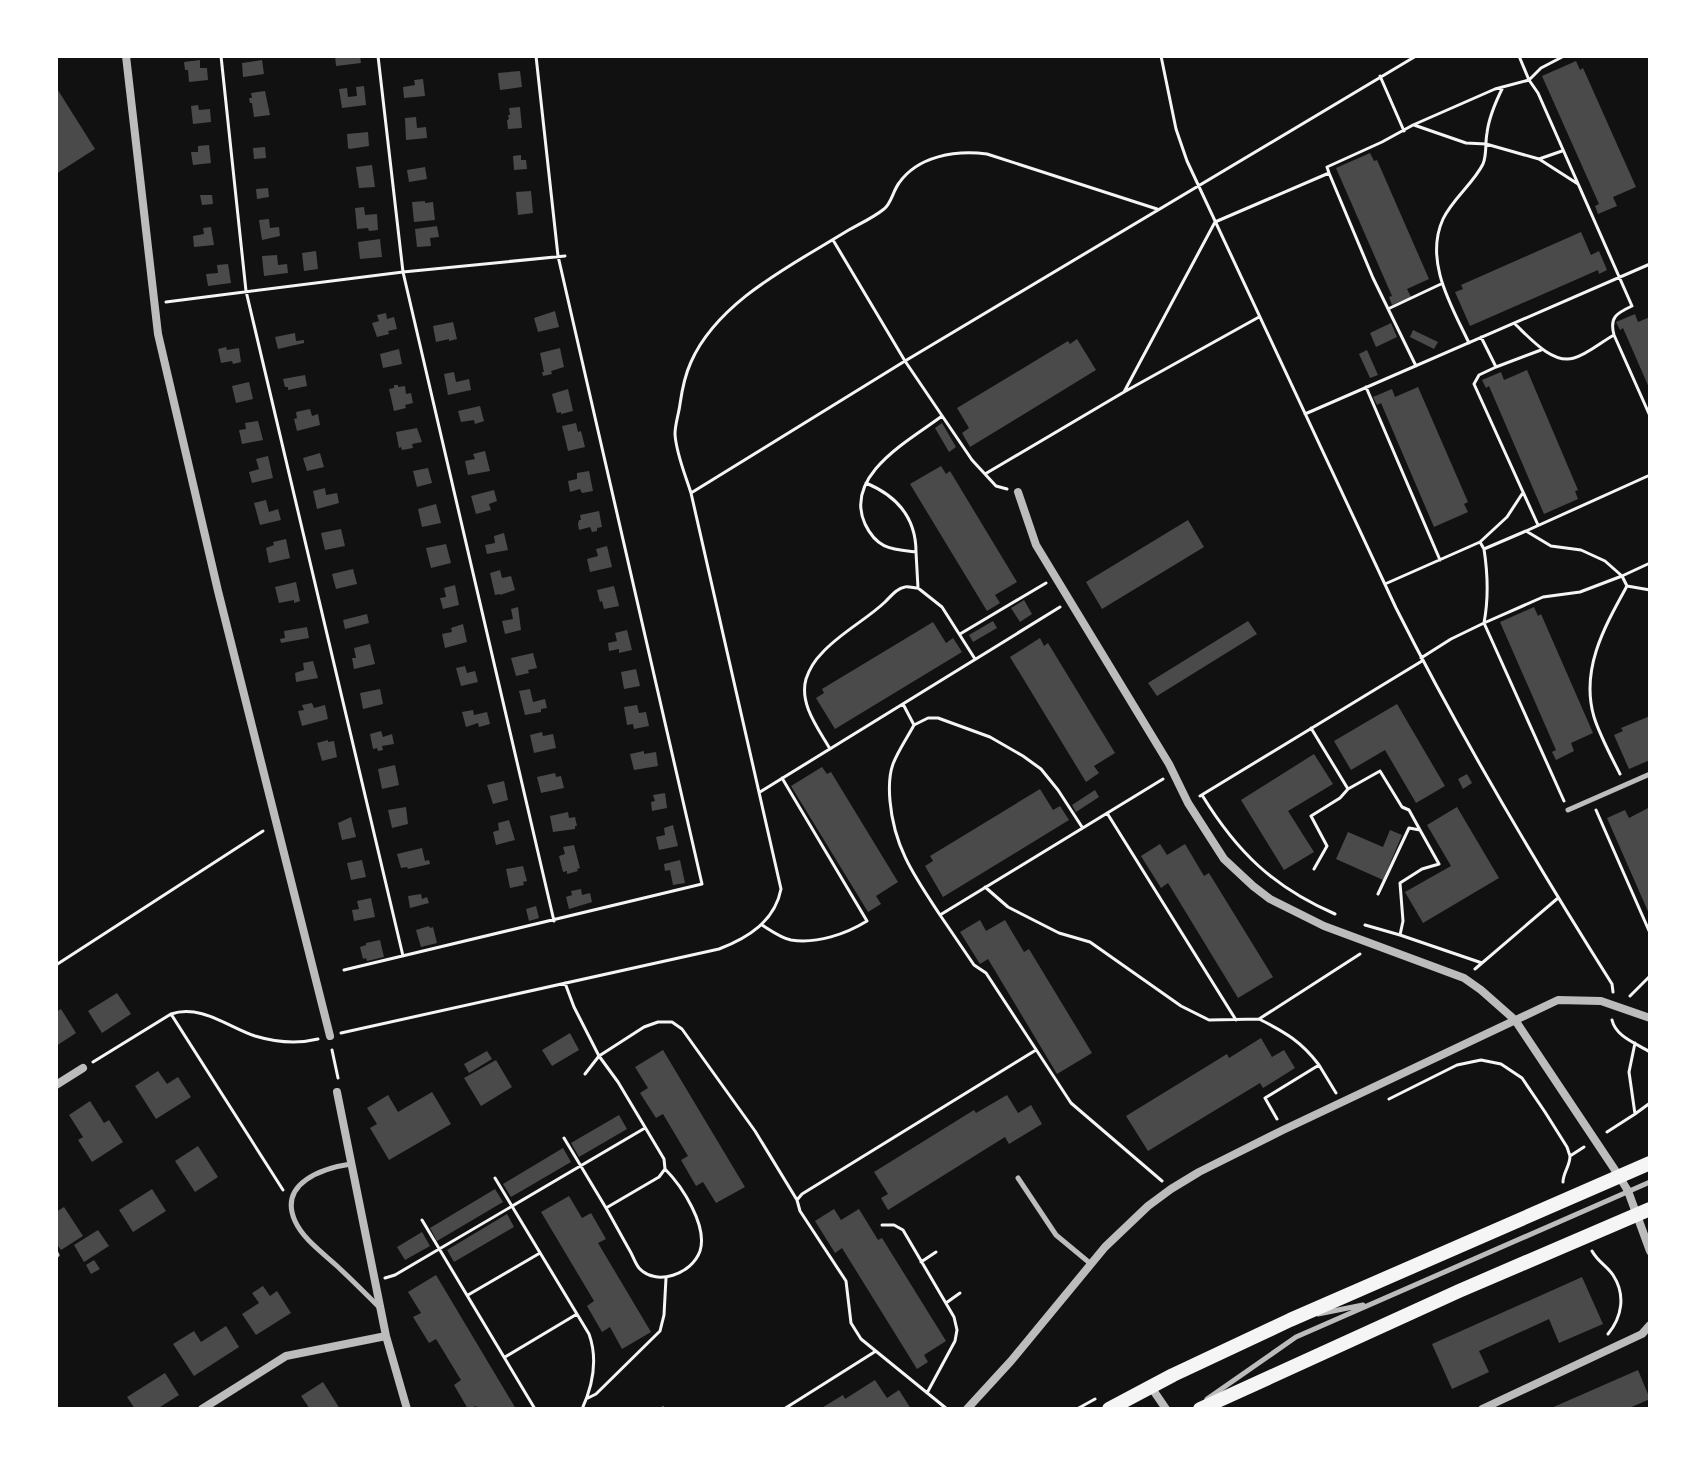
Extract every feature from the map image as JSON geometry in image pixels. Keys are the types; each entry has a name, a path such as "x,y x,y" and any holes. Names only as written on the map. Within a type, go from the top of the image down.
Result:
{"main road":[{"path":"1109,1409 1290,1320 1650,1163"},
{"path":"1200,1409 1445,1297 1650,1209"}],"street":[{"path":"126,56 158,334 330,1036"},
{"path":"1018,492 1036,545 1224,859 1270,899 1324,926 1464,978 1515,1020 1628,1191 1650,1251"},
{"path":"967,1409 1113,1238 1171,1189 1199,1172 1558,1000 1611,1004 1650,1018"},
{"path":"56,1085 83,1068"},
{"path":"337,1092 386,1336 407,1409"},
{"path":"1482,1409 1642,1334 1650,1325"},
{"path":"202,1409 286,1356 386,1336"},
{"path":"1151,1387 1166,1409"}],"lane":[{"path":"1568,810 1650,774"},
{"path":"351,1164 333,1167 306,1179 296,1189 292,1203 295,1221 307,1238 381,1308"},
{"path":"1018,1178 1056,1235 1091,1264"},
{"path":"1192,1409 1296,1337 1650,1182"},
{"path":"1290,1320 1375,1302"}],"path":[{"path":"221,56 246,291 403,956"},
{"path":"378,56 403,272 554,921"},
{"path":"344,970 702,884 558,256 536,56"},
{"path":"1161,56 1176,129 1187,161 1384,584 1422,659 1558,898 1612,984 1614,1028 1650,1052"},
{"path":"691,493 1157,209 1416,56"},
{"path":"1519,56 1632,306 1613,318 1611,324 1650,416"},
{"path":"1416,366 1373,278 1327,167 1495,89 1529,80 1541,68 1564,56"},
{"path":"1380,76 1404,131"},
{"path":"1469,343 1441,284 1438,236 1443,219 1485,161 1487,129 1503,87"},
{"path":"1413,125 1466,143 1486,144 1539,159 1578,184"},
{"path":"1539,159 1563,150"},
{"path":"83,1068 171,1014 185,1011 196,1012 251,1035 277,1041 310,1041 719,949 762,925 775,909 781,889 691,493 677,448 675,432 691,361 733,306 887,207 905,175 928,161 952,153 987,154 1157,209"},
{"path":"1124,392 1215,222 1329,173"},
{"path":"833,240 905,361 972,460 996,486 1018,492"},
{"path":"154,304 403,272 565,256"},
{"path":"1305,414 1650,264"},
{"path":"1389,308 1441,284"},
{"path":"985,474 1259,317"},
{"path":"1514,323 1543,350 1561,359 1573,359 1614,335"},
{"path":"1481,337 1496,367"},
{"path":"1538,525 1474,384 1479,375 1543,350"},
{"path":"1366,387 1440,560"},
{"path":"916,552 880,545 869,532 860,513 863,489 873,471 888,456 942,416"},
{"path":"1484,549 1650,475"},
{"path":"866,483 894,497 909,519 916,538 918,588"},
{"path":"1384,584 1480,542 1507,517 1523,492"},
{"path":"1526,531 1551,546 1581,550 1605,561 1622,576 1627,586"},
{"path":"1480,542 1484,549 1489,587 1484,623 1568,810"},
{"path":"1188,803 1451,639 1543,597 1580,592 1650,563"},
{"path":"959,635 1056,577"},
{"path":"830,749 808,710 805,681 822,653 896,591 906,586 918,588 942,607 975,659"},
{"path":"1627,586 1650,590"},
{"path":"1625,785 1595,720 1591,706 1591,684 1596,649 1627,586"},
{"path":"759,792 1071,601"},
{"path":"903,704 914,725"},
{"path":"1082,828 1041,769 990,737 938,718 928,718 914,725 892,766 889,792 891,818 911,872 974,965 986,973 1071,1103 1171,1189"},
{"path":"1311,728 1348,789"},
{"path":"1314,869 1327,846 1311,816 1340,798 1348,789 1380,771 1402,807 1409,810 1439,864 1422,869 1400,883 1403,921 1400,935"},
{"path":"940,915 1173,773"},
{"path":"762,925 789,940 818,939 849,931 867,921 782,778"},
{"path":"1202,795 1235,844 1258,867 1304,899 1345,918"},
{"path":"1591,799 1650,933"},
{"path":"1107,813 1236,1020"},
{"path":"56,965 277,823"},
{"path":"1378,894 1409,828 1420,830"},
{"path":"985,887 1008,907 1059,933 1090,942 1181,1006 1209,1020 1259,1019 1284,1031 1307,1049 1342,1102"},
{"path":"1464,978 1558,898"},
{"path":"1358,923 1482,963"},
{"path":"1259,1019 1352,961 1372,944"},
{"path":"1630,996 1650,976"},
{"path":"564,1138 640,1269 666,1278 686,1268 700,1254 702,1237 698,1220 676,1180 665,1169 664,1159 618,1082 599,1056 565,983"},
{"path":"171,1014 292,1203"},
{"path":"585,1074 599,1056 644,1027 658,1022 672,1022 682,1029 755,1131 797,1200 800,1211 846,1281 851,1323 861,1339 947,1409"},
{"path":"330,1036 340,1089 337,1092"},
{"path":"1635,1043 1629,1072 1635,1114"},
{"path":"797,1200 802,1194 1036,1050"},
{"path":"1389,1099 1457,1065 1481,1060 1501,1064 1522,1078 1567,1147 1570,1163 1563,1177 1565,1187"},
{"path":"1283,1130 1265,1098 1319,1065"},
{"path":"1570,1156 1650,1103"},
{"path":"375,1282 395,1275 645,1128"},
{"path":"606,1208 659,1177 665,1169"},
{"path":"495,1178 589,1334 594,1348 594,1367 582,1409"},
{"path":"422,1220 535,1409"},
{"path":"882,1225 894,1225 903,1230 954,1317 957,1330 955,1341 927,1393"},
{"path":"1592,1251 1613,1274 1619,1289 1622,1307 1607,1337"},
{"path":"921,1262 936,1252"},
{"path":"467,1296 540,1253"},
{"path":"587,1398 596,1394 660,1331 666,1278"},
{"path":"946,1303 960,1293"},
{"path":"504,1358 577,1314"},
{"path":"784,1409 876,1351"}],"building":[{"path":"335,56 360,56 361,63 336,66"},
{"path":"200,60 200,68 207,68 208,80 189,82 184,62"},
{"path":"262,60 264,74 243,77 242,63"},
{"path":"1576,61 1580,70 1583,68 1636,187 1613,197 1617,206 1598,214 1595,206 1599,204 1542,76"},
{"path":"520,71 522,87 500,90 498,73"},
{"path":"423,79 425,96 404,98 403,87 415,85 414,80"},
{"path":"364,86 366,105 342,108 339,89 347,88 348,97 357,96 356,87"},
{"path":"56,87 95,149 56,174"},
{"path":"265,91 270,115 254,117 249,98 252,98 251,93"},
{"path":"198,105 199,110 210,109 211,122 193,124 191,106"},
{"path":"520,107 522,128 508,129 509,108"},
{"path":"416,117 417,128 426,127 427,138 406,140 405,118"},
{"path":"368,132 369,146 348,148 347,134"},
{"path":"209,145 211,163 193,165 191,152 198,152 198,146"},
{"path":"265,147 266,158 254,159 253,148"},
{"path":"1370,153 1374,161 1377,160 1429,279 1407,289 1411,297 1392,305 1389,297 1392,296 1336,168"},
{"path":"521,155 521,160 526,160 527,169 514,170 513,156"},
{"path":"372,165 375,187 359,188 356,167"},
{"path":"425,167 427,179 409,182 407,170"},
{"path":"268,188 269,197 257,199 256,189"},
{"path":"531,191 533,213 518,215 516,192"},
{"path":"200,195 212,195 213,204 202,205"},
{"path":"412,202 433,202 435,220 414,222"},
{"path":"364,207 365,215 377,214 378,230 357,229 355,208"},
{"path":"269,219 270,228 279,227 280,236 262,240 259,220"},
{"path":"437,226 439,237 430,238 431,246 417,247 415,229"},
{"path":"211,227 214,245 194,247 193,236 204,234 203,228"},
{"path":"1581,232 1591,255 1599,251 1607,270 1599,274 1598,270 1470,326 1455,292 1463,289 1461,285"},
{"path":"380,239 382,257 360,259 358,242"},
{"path":"316,251 318,269 304,271 302,253"},
{"path":"277,255 278,265 287,264 288,273 264,276 262,256"},
{"path":"228,264 231,283 208,286 206,274 218,273 217,265"},
{"path":"555,311 559,327 538,332 534,318"},
{"path":"386,313 387,319 394,317 397,329 377,337 372,323 379,321 377,315"},
{"path":"1635,314 1638,322 1650,317 1650,390 1623,328 1620,330 1616,322"},
{"path":"453,322 457,339 436,342 433,326"},
{"path":"1391,323 1397,337 1376,347 1370,333"},
{"path":"1413,330 1438,342 1434,349 1410,337"},
{"path":"295,333 296,341 304,340 304,343 278,349 275,337"},
{"path":"1077,339 1096,370 970,447 962,433 969,428 957,408 1068,341 1070,344"},
{"path":"226,347 227,350 239,348 241,362 221,363 218,349"},
{"path":"560,348 564,367 543,376 540,353"},
{"path":"399,349 402,364 383,368 380,354"},
{"path":"1367,350 1378,375 1370,378 1359,354"},
{"path":"1527,370 1578,490 1575,491 1578,499 1544,514 1489,386 1486,388 1482,380 1501,372 1504,380"},
{"path":"454,372 456,382 469,379 471,390 448,395 444,374"},
{"path":"305,375 307,386 288,390 285,387 283,379"},
{"path":"249,382 253,399 236,403 232,386"},
{"path":"394,385 405,386 406,394 411,393 413,403 394,411 389,389"},
{"path":"1418,387 1468,502 1464,504 1468,512 1434,527 1381,403 1377,405 1373,397 1392,389 1395,397"},
{"path":"568,389 573,411 557,413 552,394"},
{"path":"480,406 484,421 475,424 474,420 461,422 458,411"},
{"path":"310,409 312,416 318,414 320,425 297,431 296,412"},
{"path":"258,421 263,440 242,444 239,430 246,429 245,423"},
{"path":"576,423 585,447 568,451 562,426"},
{"path":"942,423 956,447 949,452 935,428"},
{"path":"417,428 422,442 412,444 413,448 399,448 396,432"},
{"path":"485,451 490,471 468,475 465,461 475,459 473,454"},
{"path":"320,453 324,467 307,471 303,458"},
{"path":"268,456 273,478 252,483 249,472 259,469 256,459"},
{"path":"941,466 946,474 950,471 1017,582 995,595 1000,603 987,611 910,484"},
{"path":"428,468 432,483 417,487 413,471"},
{"path":"589,471 593,491 582,493 580,489 570,492 568,481 577,479 577,473"},
{"path":"325,488 326,495 337,493 339,503 317,509 313,491"},
{"path":"494,490 497,501 489,504 491,510 476,514 471,496"},
{"path":"266,500 269,512 278,509 281,520 260,525 254,503"},
{"path":"436,504 441,523 422,527 418,509"},
{"path":"599,511 602,527 592,532 590,527 579,530 580,515"},
{"path":"1188,520 1204,547 1102,609 1086,582"},
{"path":"341,529 345,546 325,550 321,533"},
{"path":"504,533 508,550 487,554 485,545 495,543 494,536"},
{"path":"286,539 290,558 269,563 266,548 274,545 273,542"},
{"path":"446,544 451,563 431,568 426,548"},
{"path":"607,546 612,567 590,572 587,559 598,556 596,549"},
{"path":"353,569 357,584 336,589 332,574"},
{"path":"500,570 502,578 511,576 515,590 495,595 490,573"},
{"path":"296,582 300,601 279,603 275,587"},
{"path":"455,585 459,605 443,609 440,598 446,597 444,588"},
{"path":"614,586 619,606 604,609 597,590"},
{"path":"1024,600 1032,614 1020,622 1011,608"},
{"path":"518,607 521,630 505,634 502,621 513,619 511,609"},
{"path":"1534,607 1538,616 1541,614 1593,733 1571,743 1574,751 1556,760 1552,752 1556,750 1500,622"},
{"path":"367,614 369,623 345,629 343,620"},
{"path":"993,621 997,628 973,642 969,635"},
{"path":"1248,621 1257,634 1157,696 1148,683"},
{"path":"933,622 946,643 953,638 962,652 835,729 816,698 824,693 822,689"},
{"path":"463,624 467,642 445,648 442,634 452,632 451,628"},
{"path":"307,627 309,638 281,643 280,639 285,638 284,631"},
{"path":"627,630 632,650 619,653 619,649 609,651 608,643 617,641 615,633"},
{"path":"1040,638 1044,646 1048,643 1115,753 1094,766 1099,773 1086,782 1010,657"},
{"path":"370,644 375,664 354,669 354,648"},
{"path":"533,653 537,668 516,676 511,658"},
{"path":"313,661 318,678 296,682 295,673 304,670 303,663"},
{"path":"465,666 467,673 475,671 478,682 461,686 456,668"},
{"path":"636,669 640,686 624,689 621,672"},
{"path":"380,689 383,704 363,709 360,693"},
{"path":"530,689 533,702 545,699 547,708 525,715 519,691"},
{"path":"312,703 314,708 325,705 328,719 302,726 298,711 304,710 302,705"},
{"path":"1397,704 1445,786 1416,803 1385,750 1351,770 1334,741"},
{"path":"637,705 639,713 646,712 649,726 634,729 633,724 627,725 624,707"},
{"path":"473,710 474,715 487,712 490,724 479,727 478,723 466,727 462,712"},
{"path":"1650,716 1650,760 1629,769 1614,735 1623,731 1621,728"},
{"path":"381,731 383,737 392,734 394,744 382,746 383,750 378,751 377,748 373,749 370,734"},
{"path":"542,732 543,736 553,734 556,748 534,753 530,735"},
{"path":"334,741 337,757 322,761 317,743"},
{"path":"644,751 644,754 656,752 658,766 634,770 630,754"},
{"path":"1314,754 1333,784 1288,811 1314,852 1284,870 1241,800"},
{"path":"395,765 399,785 382,789 378,769"},
{"path":"822,767 827,774 831,772 898,882 876,896 881,904 868,912 791,786"},
{"path":"555,773 556,777 561,776 564,788 541,793 537,777"},
{"path":"1467,774 1472,783 1463,789 1458,779"},
{"path":"504,781 508,800 493,804 487,785"},
{"path":"1040,789 1053,810 1060,806 1069,820 943,897 925,866 933,861 930,856"},
{"path":"1095,790 1099,797 1076,812 1072,805"},
{"path":"665,793 667,808 652,811 653,795"},
{"path":"406,807 408,824 392,828 388,810"},
{"path":"1457,807 1499,878 1423,923 1405,892 1451,866 1427,825"},
{"path":"1650,807 1650,916 1607,818 1625,810 1629,818"},
{"path":"568,812 569,818 575,817 575,829 553,832 550,816"},
{"path":"351,817 356,837 342,840 338,823"},
{"path":"509,820 515,840 496,845 493,832 499,830 498,823"},
{"path":"673,825 678,846 659,850 656,837 665,835 664,828"},
{"path":"1390,830 1402,835 1383,880 1336,859 1348,832 1383,847"},
{"path":"1160,844 1167,855 1185,844 1204,876 1209,873 1273,977 1238,998 1168,883 1161,888 1141,856"},
{"path":"574,845 580,868 567,874 567,871 563,872 559,856 565,854 563,847"},
{"path":"422,848 425,861 429,860 430,864 401,868 397,854"},
{"path":"362,860 366,877 351,880 347,863"},
{"path":"680,860 685,883 673,885 670,870 665,871 664,864"},
{"path":"523,866 527,881 523,882 524,885 510,888 506,869"},
{"path":"581,889 582,895 590,893 592,902 569,909 566,897 572,895 571,891"},
{"path":"421,894 422,899 427,897 429,903 410,908 408,896"},
{"path":"371,898 375,917 354,921 352,910 359,909 357,901"},
{"path":"536,906 539,918 529,921 526,909"},
{"path":"980,920 986,931 1005,920 1024,952 1029,949 1092,1053 1057,1074 988,959 980,964 960,932"},
{"path":"433,927 437,943 421,947 416,930"},
{"path":"380,940 384,957 363,959 360,947"},
{"path":"117,993 131,1014 102,1033 88,1011"},
{"path":"61,1009 76,1033 56,1046 56,1012"},
{"path":"570,1033 579,1050 552,1066 542,1050"},
{"path":"1261,1038 1272,1057 1284,1050 1295,1068 1263,1088 1260,1083 1148,1151 1126,1116 1227,1054 1229,1058"},
{"path":"663,1050 745,1187 716,1203 703,1182 696,1186 681,1160 688,1156 663,1114 656,1118 640,1093 648,1088 635,1067"},
{"path":"487,1051 492,1059 469,1073 464,1064"},
{"path":"496,1060 512,1087 481,1106 464,1078"},
{"path":"158,1071 167,1084 178,1077 191,1097 156,1119 135,1086"},
{"path":"432,1092 451,1124 389,1160 370,1128 377,1124 367,1108 388,1095 398,1112"},
{"path":"1007,1095 1018,1113 1031,1105 1042,1124 1009,1144 1005,1137 888,1210 881,1198 888,1194 874,1172 974,1110 976,1113"},
{"path":"90,1101 104,1123 109,1120 123,1142 92,1162 78,1140 83,1137 69,1115"},
{"path":"619,1115 627,1129 579,1157 571,1143"},
{"path":"198,1146 218,1177 195,1192 175,1161"},
{"path":"563,1148 571,1162 511,1197 503,1184"},
{"path":"152,1189 166,1211 133,1232 119,1210"},
{"path":"495,1189 503,1202 437,1241 430,1228"},
{"path":"569,1196 582,1218 591,1213 606,1239 598,1243 651,1332 622,1349 610,1327 602,1332 587,1306 594,1301 541,1212"},
{"path":"64,1207 83,1236 61,1250 56,1243 56,1212"},
{"path":"834,1209 841,1220 859,1209 878,1240 882,1238 946,1341 924,1355 928,1362 917,1369 842,1248 835,1253 815,1221"},
{"path":"507,1214 514,1227 454,1262 447,1250"},
{"path":"98,1230 109,1246 84,1262 74,1245"},
{"path":"422,1232 430,1246 405,1260 397,1247"},
{"path":"94,1260 100,1269 91,1274 86,1265"},
{"path":"436,1275 516,1409 478,1409 476,1406 468,1409 454,1385 461,1380 436,1339 429,1343 413,1317 421,1313 408,1292"},
{"path":"1582,1277 1603,1324 1559,1343 1549,1319 1479,1351 1489,1372 1452,1389 1432,1344"},
{"path":"263,1286 270,1296 277,1291 291,1313 256,1335 242,1314 259,1303 252,1293"},
{"path":"226,1326 239,1347 194,1376 173,1344 194,1331 201,1342"},
{"path":"1638,1370 1650,1399 1627,1409 1549,1409"},
{"path":"165,1373 179,1395 157,1409 135,1409 127,1397"},
{"path":"875,1380 887,1398 899,1390 911,1409 820,1409 843,1395 845,1399"},
{"path":"323,1382 340,1409 310,1409 301,1396"}]}
